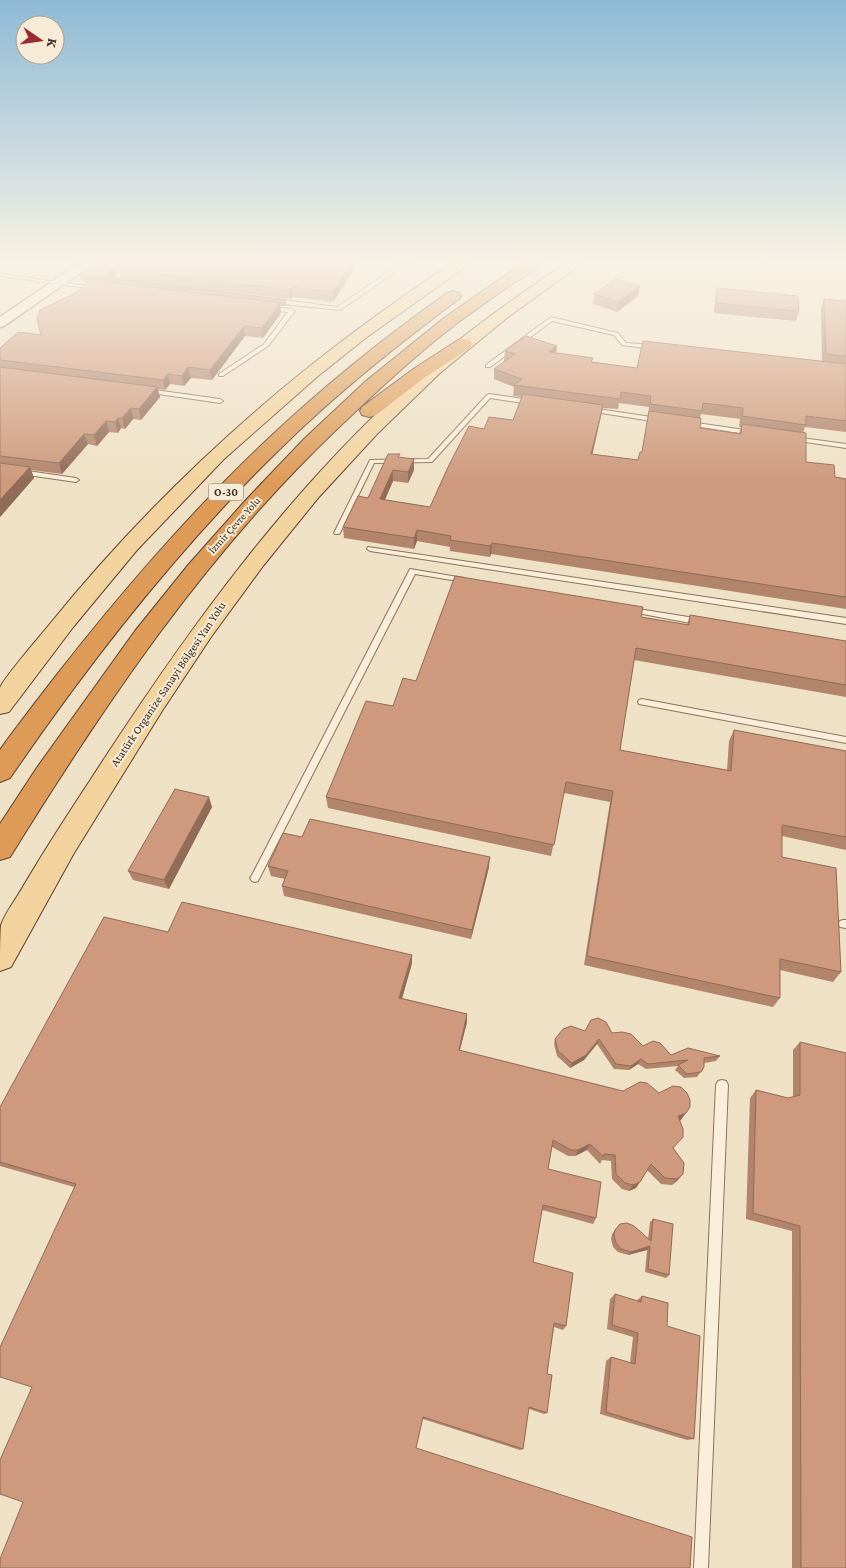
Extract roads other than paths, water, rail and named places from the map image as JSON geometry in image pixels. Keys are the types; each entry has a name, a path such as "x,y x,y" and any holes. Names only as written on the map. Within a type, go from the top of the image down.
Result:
{"highway":[{"name":"O-30","path":"0,771 102,634 218,499 258,458 312,408 399,336"},
{"name":"İzmir Çevre Yolu","path":"0,848 104,689 211,550 314,440 389,370 430,336"},
{"path":"211,550 322,448 418,374 464,344"}],"main road":[{"path":"0,705 90,591 138,537 234,440 280,398 359,336"},
{"name":"Atatürk Organize Sanayi Bölgesi Yan Yolu","path":"0,957 75,827 140,721 195,640 244,573 303,502 363,436 427,375 474,336"}],"lane":[{"path":"221,374 266,345 273,336"},
{"path":"488,366 528,336"},
{"path":"618,336 624,344 663,349"},
{"path":"143,391 220,401"},
{"path":"337,533 372,461 430,461 489,396 537,403"},
{"path":"586,410 663,420"},
{"path":"682,423 759,434"},
{"path":"788,438 846,446"},
{"path":"0,469 76,480"},
{"path":"370,549 846,621"},
{"path":"255,878 413,570 470,581"},
{"path":"625,608 711,624"},
{"path":"642,702 846,740"},
{"path":"701,1568 722,1085"}]}
